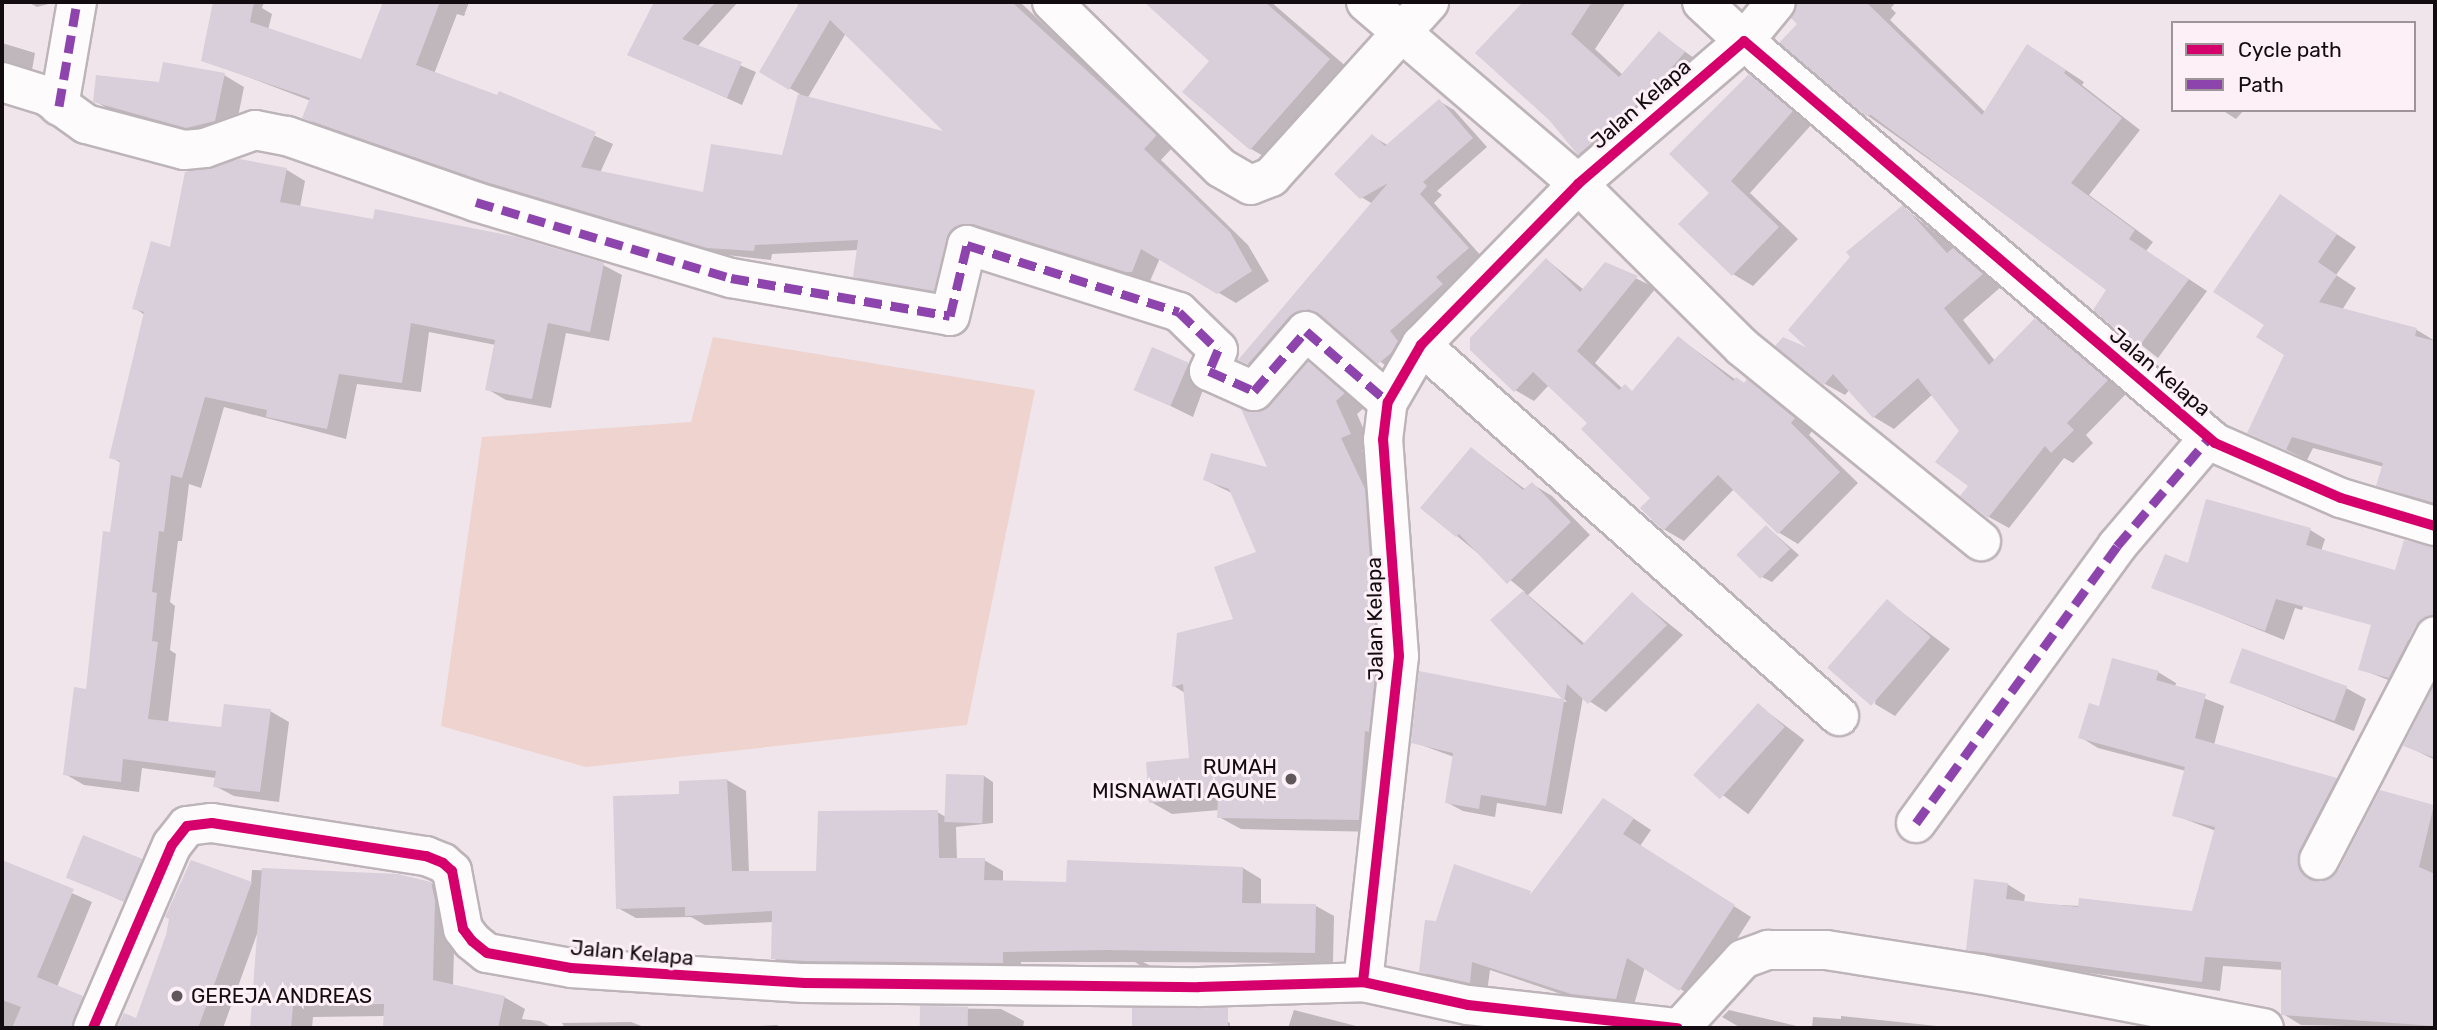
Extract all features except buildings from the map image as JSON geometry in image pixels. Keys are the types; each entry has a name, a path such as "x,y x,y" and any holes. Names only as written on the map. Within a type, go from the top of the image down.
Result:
{"street":[{"path":"59,106 77,2"},
{"path":"1052,2 1221,168 1251,185 1271,177 1429,2"},
{"path":"1366,2 1578,184 1742,347 1981,541"},
{"path":"1702,2 1744,41 1776,2"},
{"name":"Jalan Kelapa","path":"1363,982 1399,656 1383,440 1388,402 1421,345 1578,184 1744,41 2209,438 2341,498 2435,526"},
{"path":"2,82 26,86 86,124 184,150 205,148 255,131 287,136 475,202 731,278 950,316 967,245 1179,312 1218,350 1209,371 1254,391 1306,331 1388,402"},
{"path":"1421,345 1839,716"},
{"path":"1916,823 2117,546 2209,438"},
{"path":"2319,860 2435,636"},
{"name":"Jalan Kelapa","path":"93,1028 172,845 187,827 212,823 426,856 443,863 452,871 463,929 471,941 487,953 571,968 805,984 1199,987 1363,982 1468,1005 1679,1028"},
{"path":"1679,1028 1742,959 1768,950 1826,950 1980,974 2264,1028"}],"shaded area":[{"path":"713,337 1035,390 967,725 586,767 441,726 482,437 691,422"}],"marked path":[{"path":"59,106 77,2"},
{"path":"476,202 731,278 950,316 967,245 1179,312 1218,350 1209,371 1254,391 1306,331 1388,402"},
{"path":"1916,823 2117,546 2209,438"}],"cycle path":[{"path":"1363,982 1399,656 1383,440 1388,402 1421,345 1578,184 1744,41 2215,443 2341,498 2435,526"},
{"path":"93,1028 172,845 187,826 212,823 426,856 443,863 452,871 463,929 472,941 487,953 571,968 805,983 1199,987 1363,982 1468,1005 1678,1028"}],"place":[{"name":"RUMAH MISNAWATI AGUNE","path":"1291,779"},
{"name":"GEREJA ANDREAS","path":"177,996"}]}
